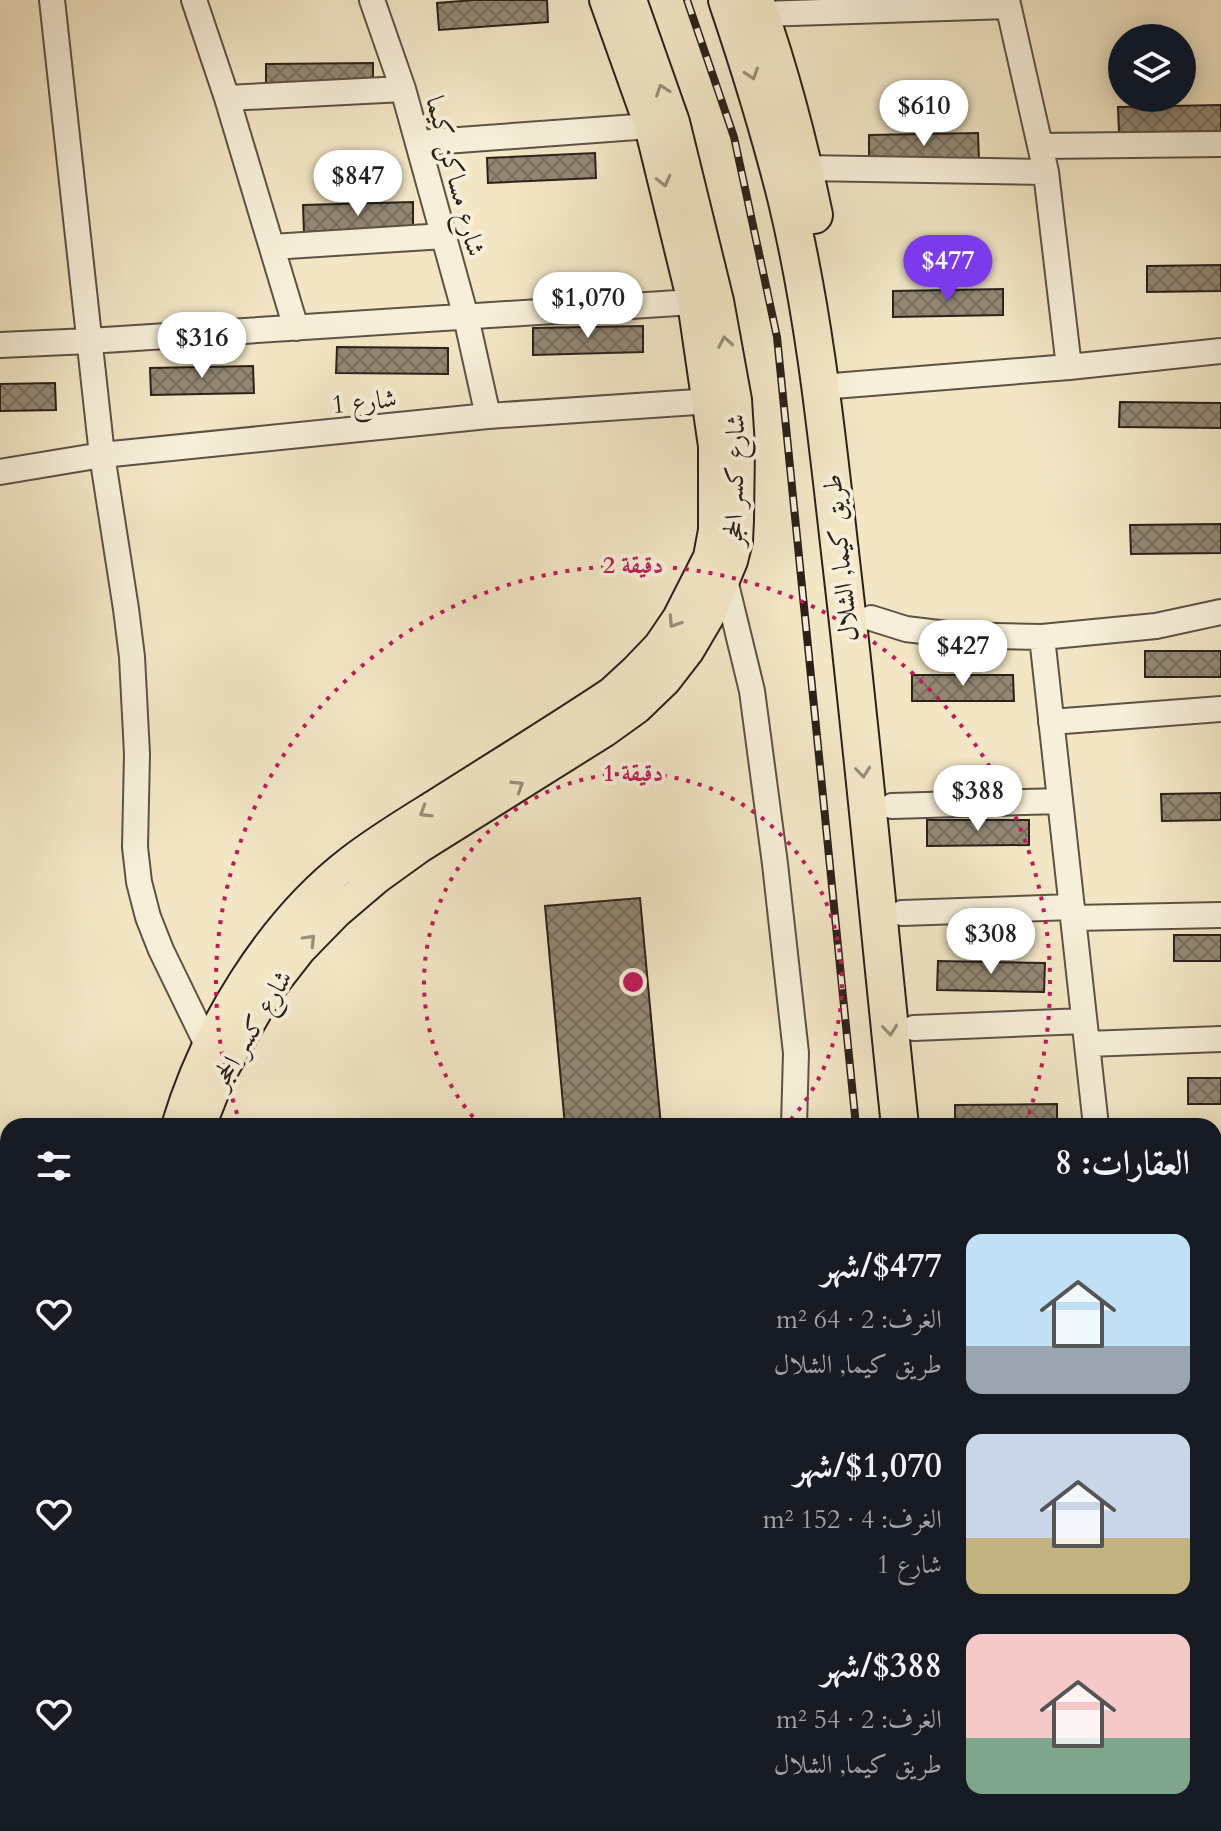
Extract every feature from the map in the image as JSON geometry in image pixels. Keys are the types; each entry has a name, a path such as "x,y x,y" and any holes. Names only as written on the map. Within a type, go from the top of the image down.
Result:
{"highway":[{"name":"طريق كيما, الشلال","path":"747,5 804,168 831,303 833,386 849,635 899,1118"},
{"name":"طريق كيما, الشلال","path":"747,5 757,90 786,199 808,308 833,386 871,618 923,1118"}],"main road":[{"name":"شارع كسر الحجر","path":"180,1118 208,1046 247,978 277,935 311,896 351,861 394,831 611,693 659,646 717,568 732,561 737,541 739,447 693,302 650,126 605,0"},
{"name":"شارع كسر الحجر","path":"631,0 674,122 718,301 722,400"},
{"name":"شارع كسر الحجر","path":"203,1118 221,1073 268,991 300,950 337,912 420,847 637,708 665,681 689,650 709,616 717,568"}],"street":[{"path":"52,0 102,455 132,657 137,754 135,847 139,882 161,950 221,1073"},
{"path":"194,0 227,98 296,328"},
{"name":"شارع مساكن كيما","path":"372,0 403,89 444,236 488,416"},
{"path":"747,5 1007,3 1046,172 1069,367"},
{"path":"227,98 403,89"},
{"path":"418,143 650,126"},
{"path":"1041,146 1221,144"},
{"path":"804,168 1046,172"},
{"path":"272,247 444,236"},
{"path":"0,345 693,302"},
{"path":"833,386 1221,351"},
{"name":"شارع 1","path":"0,472 102,455 488,416 722,400"},
{"path":"717,568 752,691 796,1053 794,1118"},
{"path":"871,618 906,629 955,635 1042,637 1156,626 1221,612"},
{"path":"1042,637 1095,1118"},
{"path":"1051,722 1221,709"},
{"path":"892,806 1060,801"},
{"path":"902,913 1221,915"},
{"path":"914,1028 1221,1039"}],"building":[{"path":"547,0 548,22 439,30 437,3"},
{"path":"373,63 373,88 266,89 266,64"},
{"path":"1196,105 1221,105 1221,131 1119,133 1118,112 1196,112"},
{"path":"978,133 979,160 869,162 869,135"},
{"path":"595,153 596,178 488,183 487,158"},
{"path":"413,202 413,231 304,234 303,205"},
{"path":"1221,265 1221,291 1147,292 1147,266"},
{"path":"1003,289 1003,315 893,317 893,291"},
{"path":"643,326 643,352 533,355 533,328"},
{"path":"337,347 448,348 448,374 336,373"},
{"path":"253,366 254,393 151,395 150,368"},
{"path":"55,383 56,410 0,411 0,384"},
{"path":"1120,402 1221,403 1221,428 1119,427"},
{"path":"1221,524 1221,553 1131,554 1130,525"},
{"path":"1145,651 1221,651 1221,677 1145,677"},
{"path":"912,675 1013,675 1014,701 912,701"},
{"path":"1221,793 1221,820 1162,821 1161,794"},
{"path":"927,820 1029,820 1029,845 927,846"},
{"path":"640,898 660,1118 564,1118 545,906"},
{"path":"1174,935 1221,935 1221,961 1174,961"},
{"path":"938,961 1045,963 1044,992 937,990"},
{"path":"1188,1078 1221,1078 1221,1104 1188,1104"},
{"path":"1057,1104 1057,1118 955,1118 955,1105"}],"railway":[{"path":"687,0 734,137 777,337 855,1118"}]}
